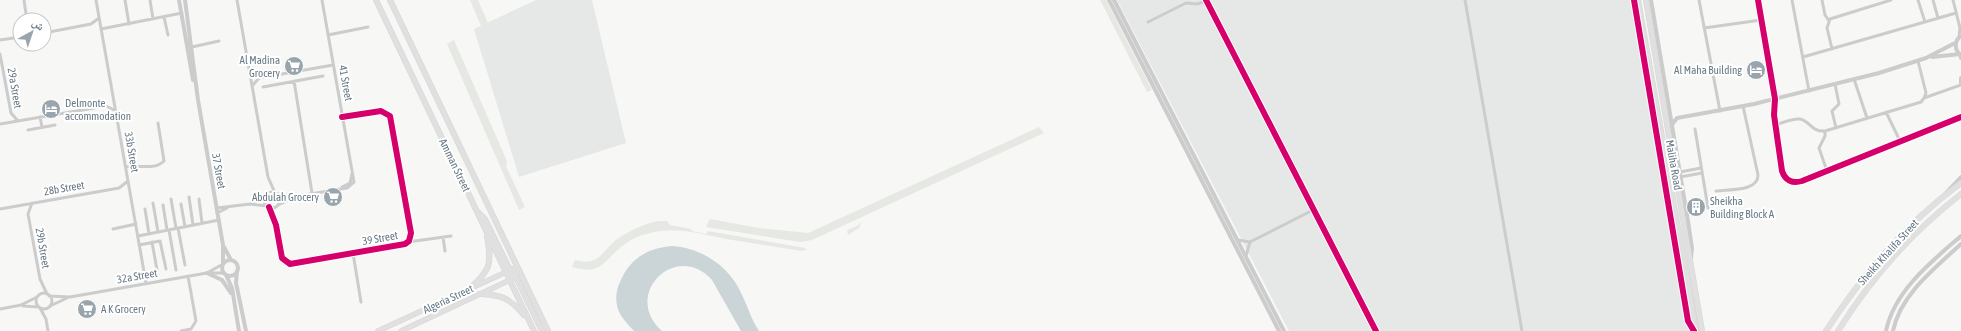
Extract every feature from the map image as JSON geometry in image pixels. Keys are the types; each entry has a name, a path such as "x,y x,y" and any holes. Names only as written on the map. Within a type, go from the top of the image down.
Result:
{"highway":[{"name":"Sheikh Khalifa Street","path":"1826,331 1849,297 1879,259 1906,230 1943,196 1961,182"},
{"name":"Sheikh Khalifa Street","path":"1838,331 1864,292 1899,250 1920,229 1961,194"}],"main road":[{"name":"Amman Street","path":"376,0 477,211 508,271 510,280 534,331"},
{"name":"Amman Street","path":"390,0 518,272 548,331"},
{"name":"Maliha Road","path":"1638,0 1695,331"},
{"name":"Maliha Road","path":"1649,0 1648,10 1702,331"},
{"path":"1656,59 1663,64"},
{"path":"1657,136 1661,130"},
{"path":"477,211 485,219 508,271 515,273 518,272 542,331"},
{"path":"469,288 484,275 489,266 490,254 486,229"},
{"name":"Algeria Street","path":"378,331 508,271"},
{"name":"Algeria Street","path":"402,331 510,280 518,272"},
{"path":"480,294 498,295 506,298 513,303 528,320"}],"street":[{"path":"24,0 26,12"},
{"name":"33b Street","path":"96,0 146,283"},
{"path":"125,0 129,24"},
{"path":"150,0 153,19"},
{"name":"37 Street","path":"179,0 219,220 223,246 223,264"},
{"name":"37 Street","path":"186,0 198,100"},
{"path":"237,0 268,177 280,201 278,206"},
{"name":"41 Street","path":"312,193 340,188 350,182 352,170 322,0"},
{"path":"1109,0 1279,331"},
{"path":"1114,0 1284,331"},
{"path":"1148,22 1186,3 1197,4 1206,0 1376,331"},
{"path":"1465,0 1522,331"},
{"path":"1634,0 1688,321 1695,331"},
{"path":"1649,0 1663,64 1692,248 1690,261"},
{"path":"1699,0 1720,111"},
{"path":"1758,0 1775,99 1775,125 1782,171 1787,179 1792,182 1799,182 1961,117"},
{"path":"1792,0 1809,92"},
{"path":"1822,0 1825,15 1829,21"},
{"path":"1832,49 1827,28 1829,21 1834,17 1891,0"},
{"path":"1918,0 1925,22"},
{"path":"1933,0 1938,18"},
{"path":"1670,113 1677,118 1720,111 1809,92 1926,58 1955,44 1960,37 1961,28 1952,0"},
{"path":"101,29 182,13"},
{"path":"1803,58 1956,13"},
{"path":"52,31 91,24 99,17"},
{"path":"164,17 168,35"},
{"path":"1704,28 1761,20"},
{"path":"328,35 368,27"},
{"path":"0,44 1,40 12,38"},
{"path":"192,47 219,41"},
{"path":"1955,44 1956,51 1961,56"},
{"name":"29a Street","path":"0,54 11,113 18,121"},
{"path":"1926,58 1961,56"},
{"path":"1918,61 1925,91 1924,98"},
{"path":"252,86 259,78 334,65"},
{"path":"263,87 322,76 320,68"},
{"path":"288,73 288,83"},
{"path":"1854,78 1866,118"},
{"path":"1775,125 1799,119 1804,120 1816,130 1825,131 1920,102 1924,98 1961,85 1961,78"},
{"path":"250,204 274,208 298,196 312,193 294,82"},
{"path":"1835,84 1840,104 1832,111 1836,128"},
{"path":"0,124 106,106 116,111"},
{"path":"1716,191 1752,186 1758,181 1743,106"},
{"name":"39 Street","path":"268,207 276,225 282,258 288,264 408,242 411,236 390,116 381,111 342,118"},
{"path":"1886,112 1900,141"},
{"path":"40,117 42,127"},
{"path":"1672,126 1677,118"},
{"path":"126,167 133,165 140,168 161,164 164,161 158,123"},
{"path":"28,130 55,125"},
{"path":"1695,129 1708,208"},
{"path":"1825,131 1825,136 1819,148 1827,171"},
{"path":"1680,174 1701,168"},
{"path":"1680,174 1702,173"},
{"path":"1943,196 1961,177"},
{"name":"28b Street","path":"0,209 119,188 128,180"},
{"path":"217,210 250,204 270,192 298,196"},
{"path":"265,196 264,203 268,207"},
{"path":"189,198 193,225"},
{"path":"171,199 185,265"},
{"path":"199,199 202,223"},
{"name":"29b Street","path":"32,203 28,214 40,279 48,295"},
{"path":"153,203 158,232"},
{"path":"181,204 185,227"},
{"path":"163,205 176,270"},
{"path":"145,209 149,234"},
{"path":"1238,240 1250,242 1313,210"},
{"path":"138,236 219,220"},
{"path":"113,229 136,224"},
{"path":"411,236 419,241"},
{"path":"408,242 451,236"},
{"path":"1886,331 1890,315 1901,296 1931,263 1961,236"},
{"path":"443,237 445,251"},
{"path":"139,245 159,241 162,243 166,269"},
{"path":"152,242 157,270"},
{"path":"1246,256 1250,242"},
{"path":"1893,331 1899,313 1907,300 1935,268 1961,244"},
{"name":"37 Street","path":"223,246 231,260"},
{"path":"353,253 362,302"},
{"path":"239,331 231,285 222,270 223,264 231,260 236,264 236,283 246,331"},
{"name":"32a Street","path":"207,273 223,264"},
{"path":"225,274 232,275 237,271"},
{"path":"207,273 220,278 225,282 234,300"},
{"name":"32a Street","path":"48,307 70,297 207,273 225,274"},
{"path":"181,331 191,329 196,321 188,276"},
{"path":"0,309 21,305 40,294 48,295 51,301 48,307 21,305"},
{"name":"32a Street","path":"48,295 70,297"},
{"path":"37,297 36,301 46,319 48,331"}],"shaded area":[{"path":"470,0 478,0 488,23 481,26"},
{"path":"536,0 592,0 626,143 519,177 474,29"},
{"path":"1100,0 1106,0 1152,90 1147,92"},
{"path":"1117,0 1636,0 1691,331 1289,331"},
{"path":"454,40 507,161 506,166 525,207 519,210 447,44"},
{"path":"1039,127 1044,133 812,240 800,242 706,227 710,219 759,228 808,233"},
{"path":"658,221 667,221 670,225 691,229 692,231 706,234 708,231 805,248 806,250 801,251 669,230 646,234 631,240 595,269 589,270 572,267 575,260 595,260 616,240 625,234 642,226"},
{"path":"861,222 859,228 848,235 847,230 857,226"},
{"path":"672,246 705,255 723,268 737,285 759,331 741,331 712,280 698,269 683,266 670,269 658,277 650,288 647,302 651,317 662,331 634,331 619,312 616,302 616,295 620,282 629,267 641,256 655,249"}],"cycle path":[{"path":"1206,0 1376,331"},
{"path":"1634,0 1688,321 1694,331"},
{"path":"1758,0 1775,99 1774,115 1782,171 1785,177 1792,182 1802,181 1961,117"},
{"path":"269,207 276,225 282,258 290,264 405,244 409,241 411,233 390,116 381,111 342,117"}],"place":[{"name":"Al Madina Grocery","path":"294,66"},
{"name":"Al Maha Building","path":"1756,70"},
{"name":"Delmonte accommodation","path":"51,109"},
{"name":"Abdulah Grocery","path":"333,197"},
{"name":"Sheikha Building Block A","path":"1696,207"},
{"name":"A K Grocery","path":"87,309"}]}
